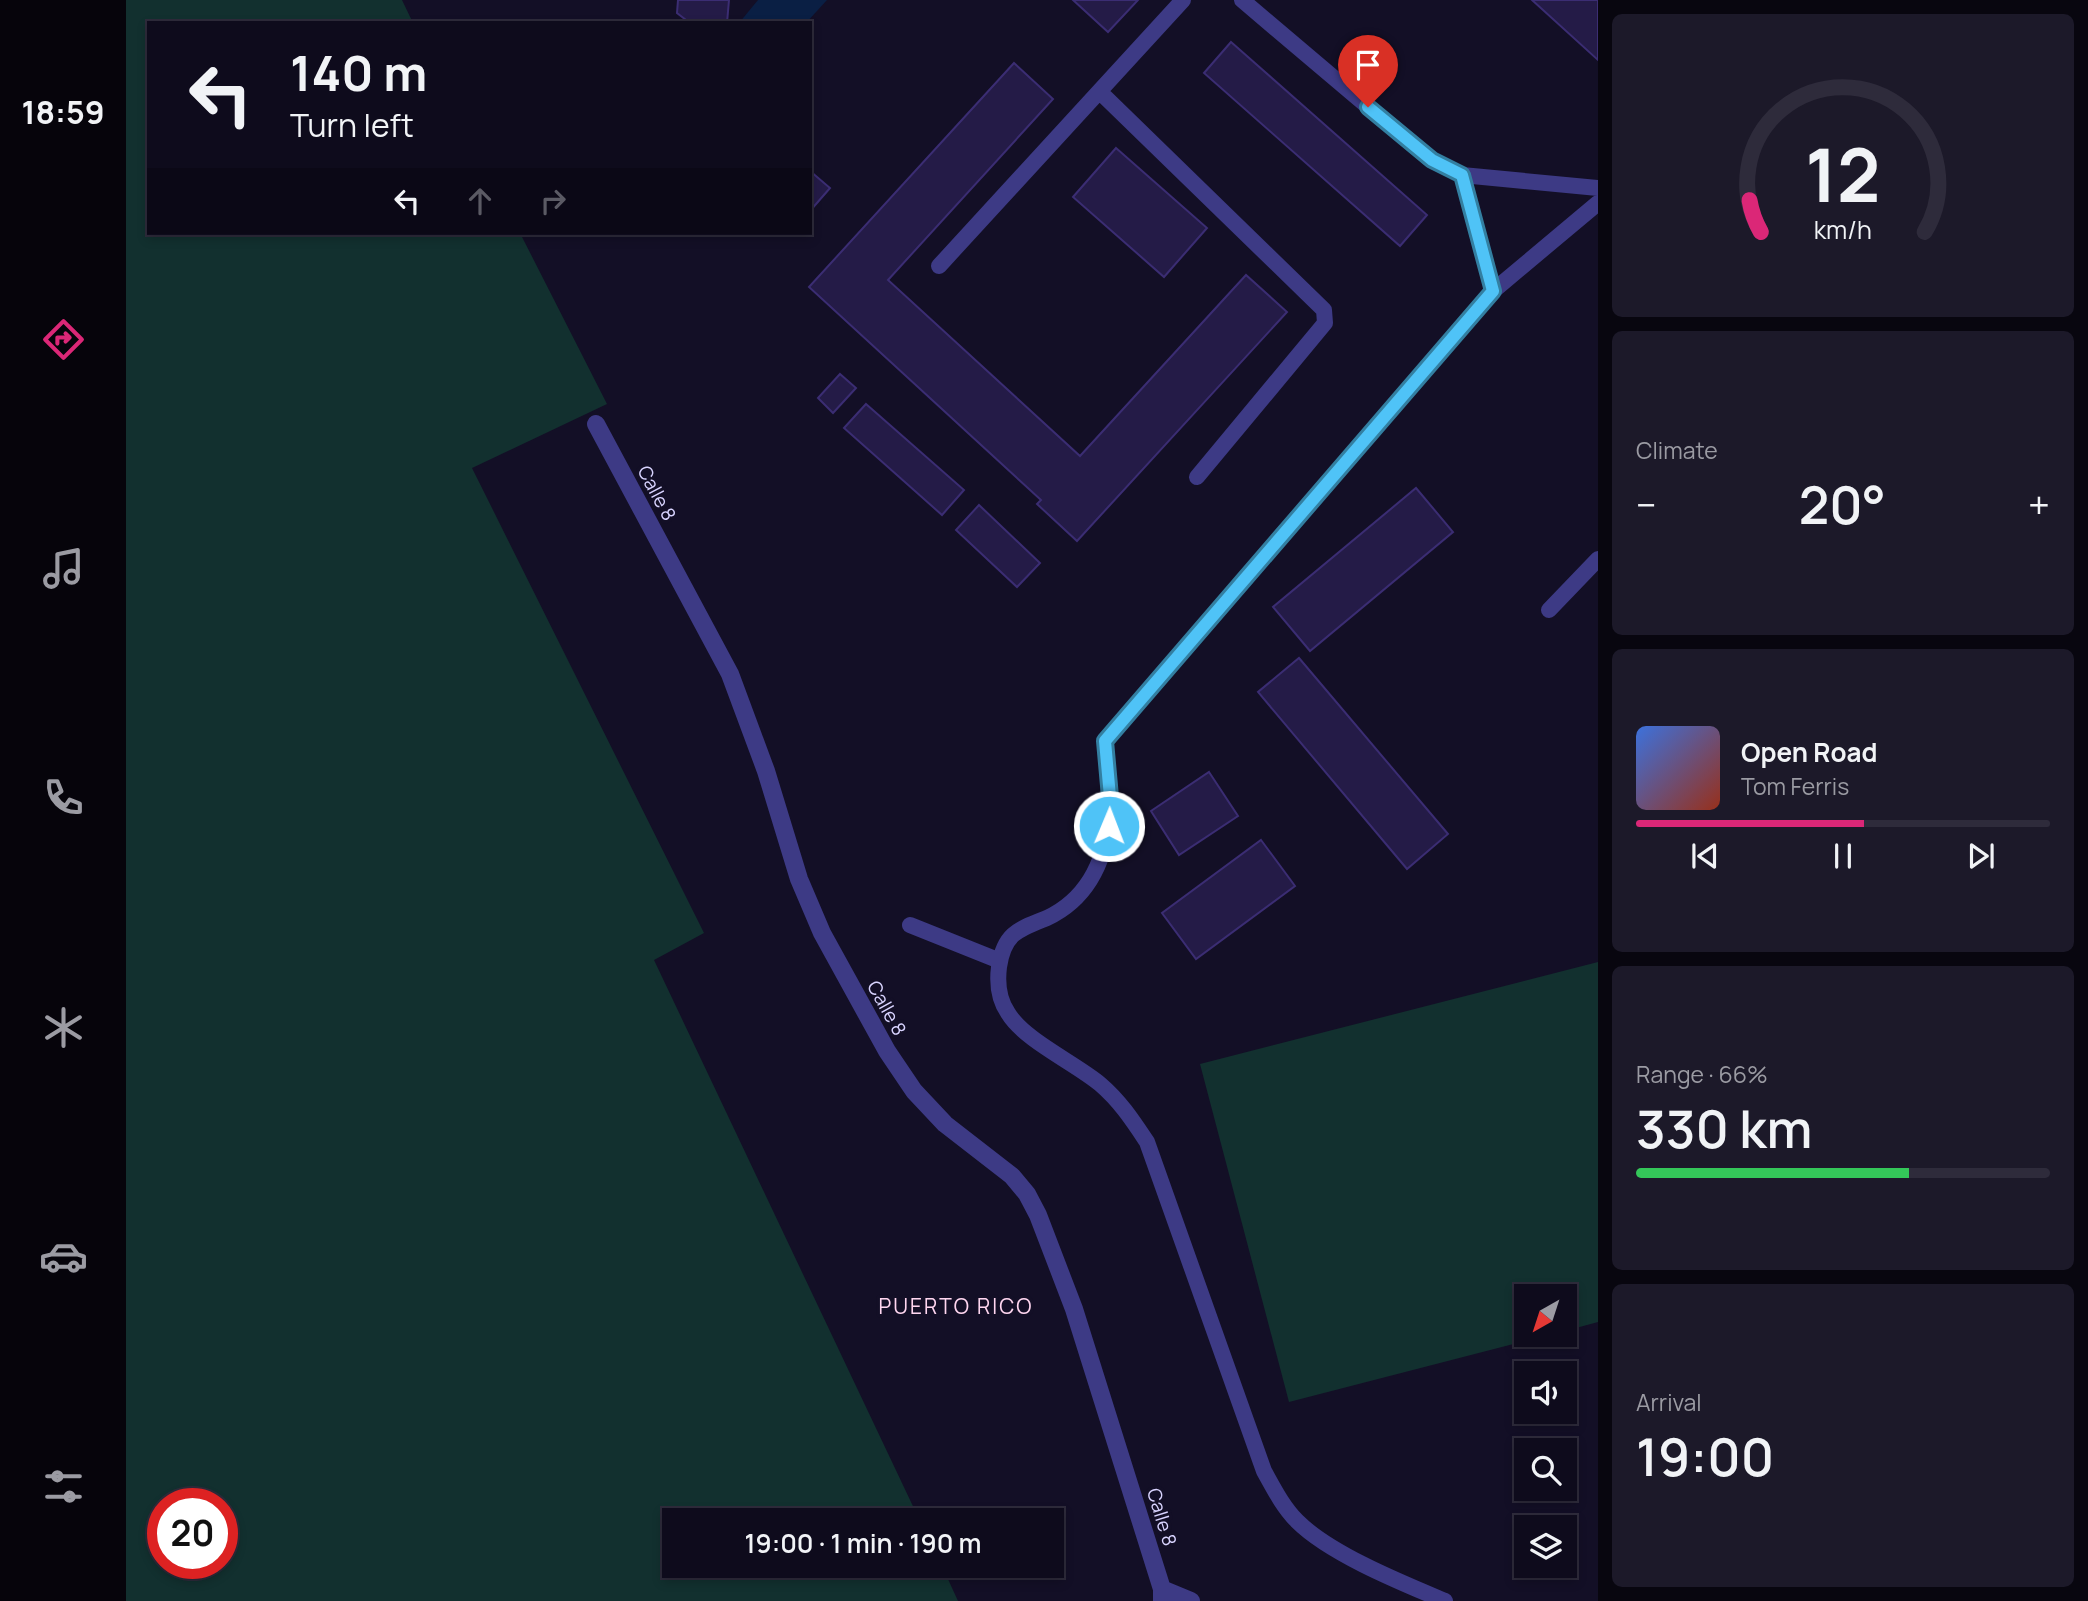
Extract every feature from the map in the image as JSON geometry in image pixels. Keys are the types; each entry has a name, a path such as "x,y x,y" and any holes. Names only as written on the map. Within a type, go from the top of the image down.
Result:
{"street":[{"name":"Calle 8","path":"596,424 730,674 766,771 799,879 822,933 880,1039 914,1091 946,1124 1012,1176 1027,1194 1038,1215 1074,1309 1162,1595"},
{"path":"1162,1595 1191,1601"}],"lane":[{"path":"939,266 1183,0"},
{"path":"1242,0 1432,160 1462,175 1598,188"},
{"path":"1100,92 1324,310 1326,317 1325,323 1197,477"},
{"path":"1462,175 1493,291"},
{"path":"1445,1601 1392,1579 1325,1542 1298,1522 1279,1500 1264,1471 1147,1142 1124,1108 1101,1085 1019,1027 1008,1013 1000,995 998,976 1004,947 1013,935 1026,925 1049,917 1074,900 1096,869 1107,844 1111,808 1105,741 1493,291 1598,203"},
{"path":"1549,610 1598,559"},
{"path":"910,925 1000,961"}],"green space":[{"path":"126,0 402,0 412,21 147,21 147,235 521,235 607,404 472,468 704,933 654,960 914,1508 662,1508 662,1578 947,1578 958,1601 126,1601"},
{"path":"1598,962 1598,1322 1577,1328 1577,1284 1514,1284 1514,1344 1289,1402 1200,1064"}],"water":[{"path":"758,0 827,0 808,21 741,21"}],"building":[{"path":"678,0 729,0 727,21 687,21 677,13"},
{"path":"1073,0 1138,0 1108,32"},
{"path":"1532,0 1598,0 1598,60"},
{"path":"1231,42 1427,215 1400,246 1204,73"},
{"path":"1014,63 1053,99 888,280 1080,456 1246,275 1287,312 1077,541 1037,504 1041,500 809,287"},
{"path":"1116,148 1207,228 1164,277 1073,197"},
{"path":"812,173 830,188 812,209"},
{"path":"840,374 856,388 833,413 818,398"},
{"path":"866,404 964,490 942,515 844,428"},
{"path":"1416,488 1453,532 1310,651 1273,607"},
{"path":"979,505 1040,563 1017,587 956,530"},
{"path":"1299,658 1448,834 1407,869 1258,692"},
{"path":"1209,772 1238,816 1179,855 1151,811"},
{"path":"1261,840 1295,886 1196,959 1162,913"}],"district":[{"name":"PUERTO RICO","path":"956,1307"}],"route":[{"path":"1109,826 1111,808 1105,741 1493,291 1462,175 1432,160 1368,107"}]}
